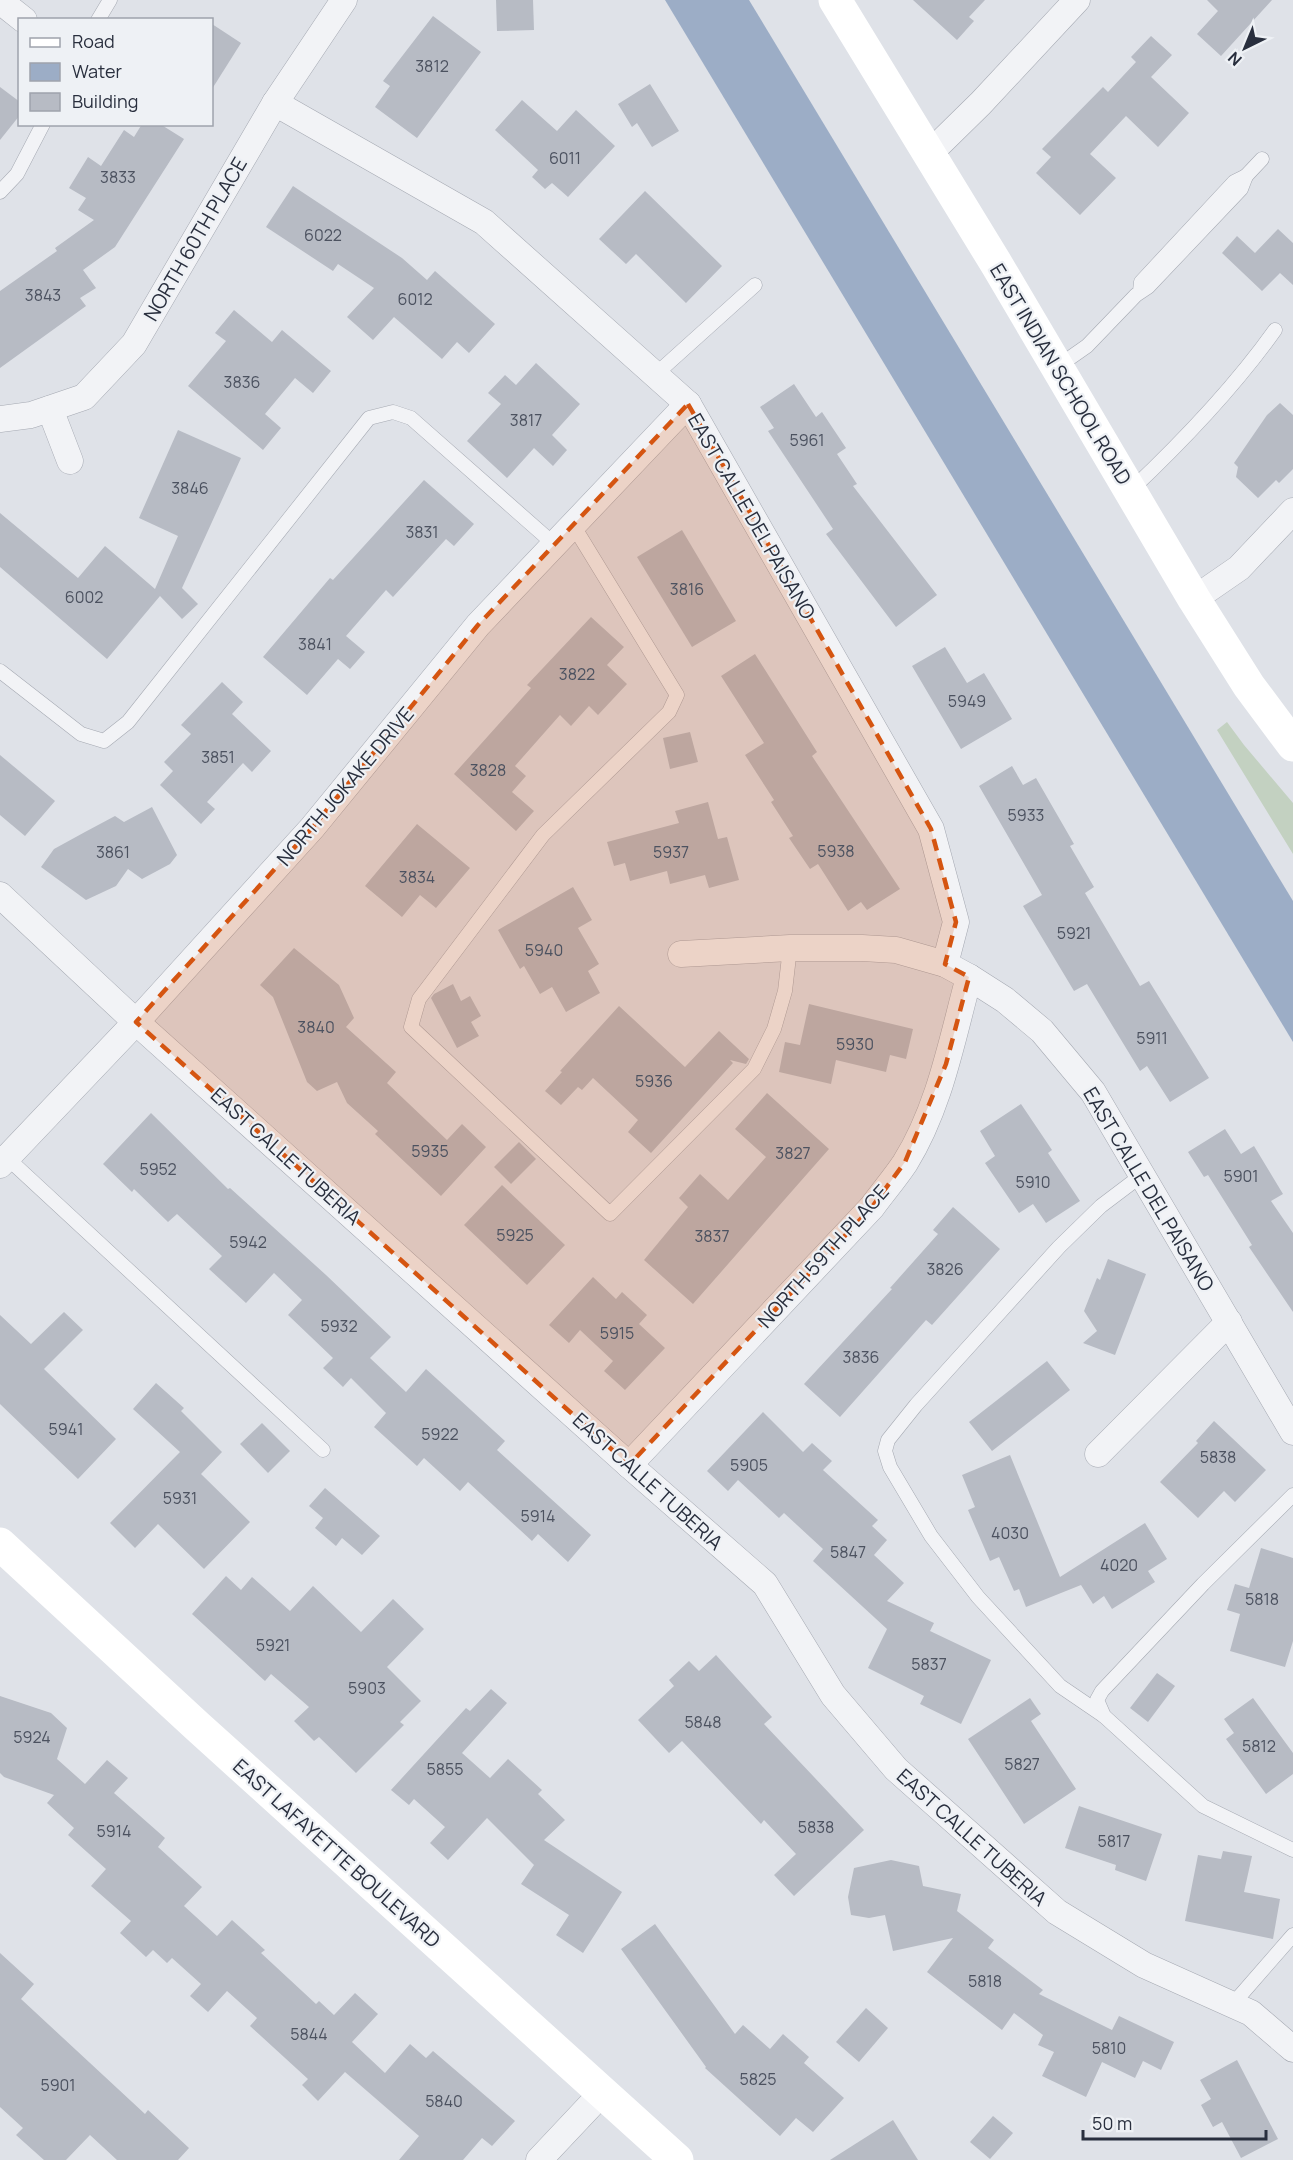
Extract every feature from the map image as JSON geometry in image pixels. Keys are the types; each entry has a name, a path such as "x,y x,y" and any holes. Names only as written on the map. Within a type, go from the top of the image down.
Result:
{"street":[{"name":"NORTH 60TH PLACE","path":"0,419 32,416 84,397 134,344 275,103 344,0"},
{"name":"EAST INDIAN SCHOOL ROAD","path":"835,0 930,153 1194,599 1249,686 1293,745"},
{"path":"930,153 981,103 1077,0"},
{"path":"0,1 21,18"},
{"name":"EAST CALLE DEL PAISANO","path":"275,103 484,222 688,404 931,829 956,922 945,964"},
{"name":"NORTH JOKAKE DRIVE","path":"2,1158 136,1022 312,828 478,626 688,404"},
{"path":"50,409 70,461"},
{"path":"1194,599 1239,568 1293,511"},
{"name":"EAST CALLE TUBERIA","path":"0,895 136,1022 629,1465 765,1584 833,1695 896,1769 1057,1912 1144,1965 1251,2013 1293,2049"},
{"name":"EAST CALLE DEL PAISANO","path":"681,954 790,948 896,950 945,964 969,976 1005,1000 1042,1031 1093,1092 1293,1432"},
{"name":"NORTH 59TH PLACE","path":"629,1465 872,1207 905,1162 926,1119 946,1064 969,976"},
{"path":"1098,1454 1229,1322"},
{"name":"EAST LAFAYETTE BOULEVARD","path":"0,1544 197,1726 676,2160"},
{"path":"539,2160 603,2092"}],"lane":[{"path":"99,18 110,0"},
{"path":"0,192 17,174 42,126"},
{"path":"1057,367 1087,346 1140,291 1148,287 1240,189 1246,176 1262,159"},
{"path":"655,375 755,285"},
{"path":"1130,491 1173,451 1212,409 1249,367 1275,330"},
{"path":"0,671 81,734 104,741 128,722 369,418 393,412 411,418 555,545"},
{"path":"573,525 677,695 669,712 543,835 419,999 411,1027 610,1214 754,1069 774,1029 785,991 790,948"},
{"path":"2,1158 323,1450"},
{"path":"1142,1175 1101,1206 1059,1247 916,1405 888,1440 885,1451 890,1467 931,1536 978,1597 1060,1686 1104,1716 1203,1806 1293,1850"},
{"path":"1104,1716 1097,1700 1102,1691 1203,1584 1293,1495"},
{"path":"1232,2005 1293,1935"}],"highlighted area":[{"path":"688,404 931,829 956,922 945,964 969,977 946,1064 905,1162 872,1207 629,1465 136,1022 312,828 478,625"}],"green space":[{"path":"1227,722 1293,803 1293,854 1217,730"}],"water":[{"path":"665,0 749,0 1293,901 1293,1042"}],"building":[{"path":"496,0 533,0 534,30 497,31"},
{"path":"913,0 985,0 969,17 974,21 957,40"},
{"path":"1207,0 1272,0 1221,56 1197,34 1218,11"},
{"path":"433,16 481,52 417,138 375,107 390,86 383,81"},
{"path":"213,25 241,43 213,87"},
{"path":"1151,36 1172,55 1151,77 1189,113 1158,147 1126,116 1090,154 1116,178 1080,215 1036,173 1051,157 1042,149 1103,87 1108,92 1136,62 1131,57"},
{"path":"650,84 679,131 652,147 637,123 632,127 618,104"},
{"path":"0,87 18,100 18,118 0,140"},
{"path":"522,100 557,131 576,110 615,146 568,197 552,183 545,189 532,177 538,170 495,130"},
{"path":"141,126 163,126 184,139 115,247 83,270 96,288 80,298 86,306 0,368 0,291 57,251 55,248 94,220 78,210 86,198 69,188 88,157 101,166 124,130 134,137"},
{"path":"293,186 402,258 427,280 435,271 495,324 469,353 457,342 442,359 394,317 373,340 347,317 374,288 338,264 333,271 266,227"},
{"path":"645,191 722,266 686,303 636,254 626,264 599,239"},
{"path":"1278,229 1293,243 1293,285 1280,273 1262,291 1222,253 1237,236 1255,253"},
{"path":"234,310 272,342 282,330 331,371 313,393 295,378 265,414 281,428 263,450 188,386 226,341 215,333"},
{"path":"536,363 580,404 552,435 567,450 553,466 534,448 507,478 467,441 501,404 488,393 505,375 516,385"},
{"path":"794,384 816,417 822,412 846,448 837,454 857,484 853,486 937,595 896,627 826,534 833,529 768,431 774,428 760,407"},
{"path":"1280,403 1293,415 1293,469 1279,483 1276,480 1258,498 1236,477 1238,467 1234,463 1267,415"},
{"path":"178,430 241,458 182,588 198,604 182,619 160,596 107,659 0,567 0,513 78,578 105,546 155,589 178,536 139,518"},
{"path":"424,480 474,524 454,546 446,539 393,597 386,590 346,636 365,652 350,669 338,659 307,695 263,657 330,578 333,580"},
{"path":"682,530 736,621 692,647 637,557"},
{"path":"591,617 624,647 607,665 627,684 598,715 589,706 571,726 560,715 515,766 526,776 512,792 534,811 516,831 454,774 531,688 527,685"},
{"path":"945,647 967,683 984,673 1012,719 961,749 912,666"},
{"path":"755,654 817,752 812,756 900,889 867,910 861,902 848,911 818,864 810,869 789,838 793,836 771,802 774,800 745,755 764,743 721,676"},
{"path":"222,682 243,702 232,714 271,751 252,772 243,763 207,802 215,809 201,824 160,785 173,771 164,762 191,734 181,725"},
{"path":"690,732 698,762 670,769 663,738"},
{"path":"0,755 55,801 25,836 0,815"},
{"path":"1012,766 1023,785 1036,778 1074,844 1070,846 1094,887 1085,893 1140,986 1149,981 1209,1078 1170,1102 1147,1066 1140,1071 1087,984 1074,991 1023,906 1042,895 979,786"},
{"path":"708,802 718,839 727,837 739,880 709,888 705,875 670,884 667,871 630,881 625,863 614,866 607,842 679,823 675,811"},
{"path":"152,807 177,855 170,864 142,879 128,869 116,886 86,900 41,867 54,849 85,832 115,816 124,822"},
{"path":"417,824 470,868 436,908 420,895 402,917 365,886"},
{"path":"573,887 592,920 578,928 599,964 588,971 600,993 566,1012 552,987 540,994 524,966 520,969 498,930"},
{"path":"294,948 339,985 354,1018 346,1027 396,1072 387,1083 447,1140 462,1124 486,1147 441,1196 375,1134 378,1131 347,1103 337,1082 317,1091 307,1082 273,997 260,985"},
{"path":"453,984 461,1001 470,996 481,1016 471,1022 479,1036 457,1048 431,998"},
{"path":"809,1004 913,1029 906,1059 890,1055 886,1072 836,1060 831,1084 779,1072 785,1042 800,1045"},
{"path":"619,1006 685,1067 719,1031 749,1059 746,1064 730,1060 733,1063 651,1153 628,1132 638,1120 593,1078 582,1090 578,1087 561,1105 545,1091 562,1072 560,1071"},
{"path":"767,1093 829,1149 693,1304 644,1260 688,1207 679,1198 700,1174 728,1200 766,1157 735,1129"},
{"path":"1021,1104 1052,1150 1048,1153 1080,1201 1046,1223 1033,1204 1019,1213 985,1163 995,1156 980,1131"},
{"path":"151,1113 228,1189 230,1188 326,1275 391,1337 370,1358 406,1392 426,1369 505,1441 497,1450 591,1535 568,1562 538,1534 532,1541 468,1482 460,1491 424,1458 417,1466 374,1427 386,1413 351,1378 343,1387 323,1368 333,1358 288,1315 302,1300 274,1273 246,1303 209,1269 222,1256 177,1214 168,1222 134,1189 132,1192 103,1164"},
{"path":"1225,1129 1241,1154 1254,1146 1283,1194 1271,1201 1293,1233 1293,1312 1249,1247 1252,1245 1208,1175 1204,1177 1188,1152"},
{"path":"519,1142 536,1159 511,1184 494,1167"},
{"path":"502,1185 565,1245 527,1285 464,1225"},
{"path":"953,1207 1000,1249 932,1325 926,1320 840,1417 804,1384 892,1289 890,1288 938,1234 933,1230"},
{"path":"1108,1259 1146,1274 1115,1355 1083,1343 1097,1331 1084,1311 1097,1278 1100,1280"},
{"path":"593,1277 616,1299 622,1292 647,1315 639,1324 665,1348 625,1390 604,1371 613,1361 580,1330 569,1343 549,1325"},
{"path":"64,1312 83,1330 44,1369 116,1439 78,1479 0,1404 0,1315 31,1344"},
{"path":"1047,1361 1070,1390 992,1451 969,1422"},
{"path":"156,1383 184,1408 181,1411 222,1452 201,1474 250,1522 204,1569 158,1524 135,1548 110,1523 180,1452 133,1409"},
{"path":"763,1412 803,1452 812,1443 832,1461 823,1470 878,1520 872,1526 887,1540 874,1555 904,1583 887,1601 934,1623 930,1631 991,1660 961,1724 920,1704 924,1696 868,1668 887,1629 813,1561 823,1549 784,1513 779,1518 738,1480 728,1491 707,1471"},
{"path":"1214,1421 1266,1470 1235,1502 1224,1491 1198,1518 1160,1482 1198,1443 1196,1441"},
{"path":"262,1423 290,1451 268,1473 240,1444"},
{"path":"1010,1455 1060,1577 1145,1523 1167,1559 1148,1571 1155,1582 1112,1609 1104,1596 1093,1604 1081,1585 1026,1607 1019,1589 1014,1591 999,1557 990,1561 968,1510 975,1507 962,1475"},
{"path":"325,1488 380,1536 362,1555 342,1538 336,1546 315,1528 323,1518 309,1506"},
{"path":"1261,1548 1293,1558 1293,1641 1285,1667 1230,1651 1240,1614 1227,1610 1235,1584 1249,1588"},
{"path":"226,1576 241,1590 252,1577 290,1611 313,1586 361,1632 393,1599 424,1629 387,1667 421,1701 400,1722 404,1725 356,1773 319,1737 314,1741 294,1721 309,1707 271,1674 265,1681 192,1614"},
{"path":"716,1655 772,1717 764,1724 864,1830 794,1896 774,1875 796,1854 764,1820 761,1824 682,1741 669,1753 638,1720 674,1686 669,1680 689,1661 699,1671"},
{"path":"1157,1673 1175,1686 1148,1722 1130,1708"},
{"path":"491,1689 507,1703 462,1753 490,1778 508,1759 542,1790 538,1794 565,1820 544,1840 622,1892 583,1953 556,1935 569,1915 521,1884 534,1865 487,1818 448,1860 430,1843 445,1827 414,1799 409,1805 391,1790 466,1708 470,1711"},
{"path":"0,1696 51,1713 67,1728 57,1759 85,1784 107,1760 128,1778 114,1793 165,1838 158,1847 202,1887 184,1906 217,1936 232,1920 265,1950 261,1953 316,2004 319,2001 334,2015 355,1993 378,2014 352,2042 385,2073 410,2044 426,2058 433,2051 515,2121 492,2146 482,2138 463,2160 399,2160 419,2136 345,2072 318,2101 302,2085 308,2079 250,2026 257,2018 227,1991 208,2012 190,1996 201,1984 172,1958 167,1963 153,1950 146,1957 120,1933 131,1921 91,1886 106,1869 68,1835 74,1828 47,1803 54,1795 4,1777 0,1773"},
{"path":"1030,1698 1041,1714 1031,1721 1076,1789 1024,1824 968,1739"},
{"path":"1253,1698 1293,1753 1293,1774 1266,1794 1226,1739 1234,1733 1224,1719"},
{"path":"1079,1806 1162,1834 1146,1881 1115,1870 1116,1865 1065,1848"},
{"path":"1223,1851 1252,1856 1244,1892 1280,1899 1273,1939 1185,1921 1198,1855 1221,1859"},
{"path":"891,1860 919,1866 923,1886 961,1894 957,1911 994,1940 988,1948 1043,1990 1039,1994 1112,2030 1119,2016 1174,2042 1161,2070 1143,2061 1135,2078 1102,2062 1086,2097 1042,2076 1054,2052 1038,2045 1043,2035 1014,2013 1002,2030 927,1972 953,1938 893,1951 885,1915 869,1918 851,1915 848,1897 854,1868"},
{"path":"655,1924 735,2034 743,2025 770,2049 783,2034 809,2057 804,2063 844,2098 813,2132 796,2118 780,2136 705,2068 621,1949"},
{"path":"0,1953 34,1984 21,1999 145,2114 148,2110 189,2148 178,2160 117,2160 90,2135 66,2160 44,2160 16,2135 23,2128 0,2107"},
{"path":"866,2008 888,2028 859,2062 836,2042"},
{"path":"1237,2060 1278,2139 1241,2158 1222,2122 1213,2127 1201,2105 1211,2099 1200,2080"},
{"path":"993,2116 1013,2133 990,2159 970,2142"},
{"path":"893,2120 918,2160 830,2160"}]}
